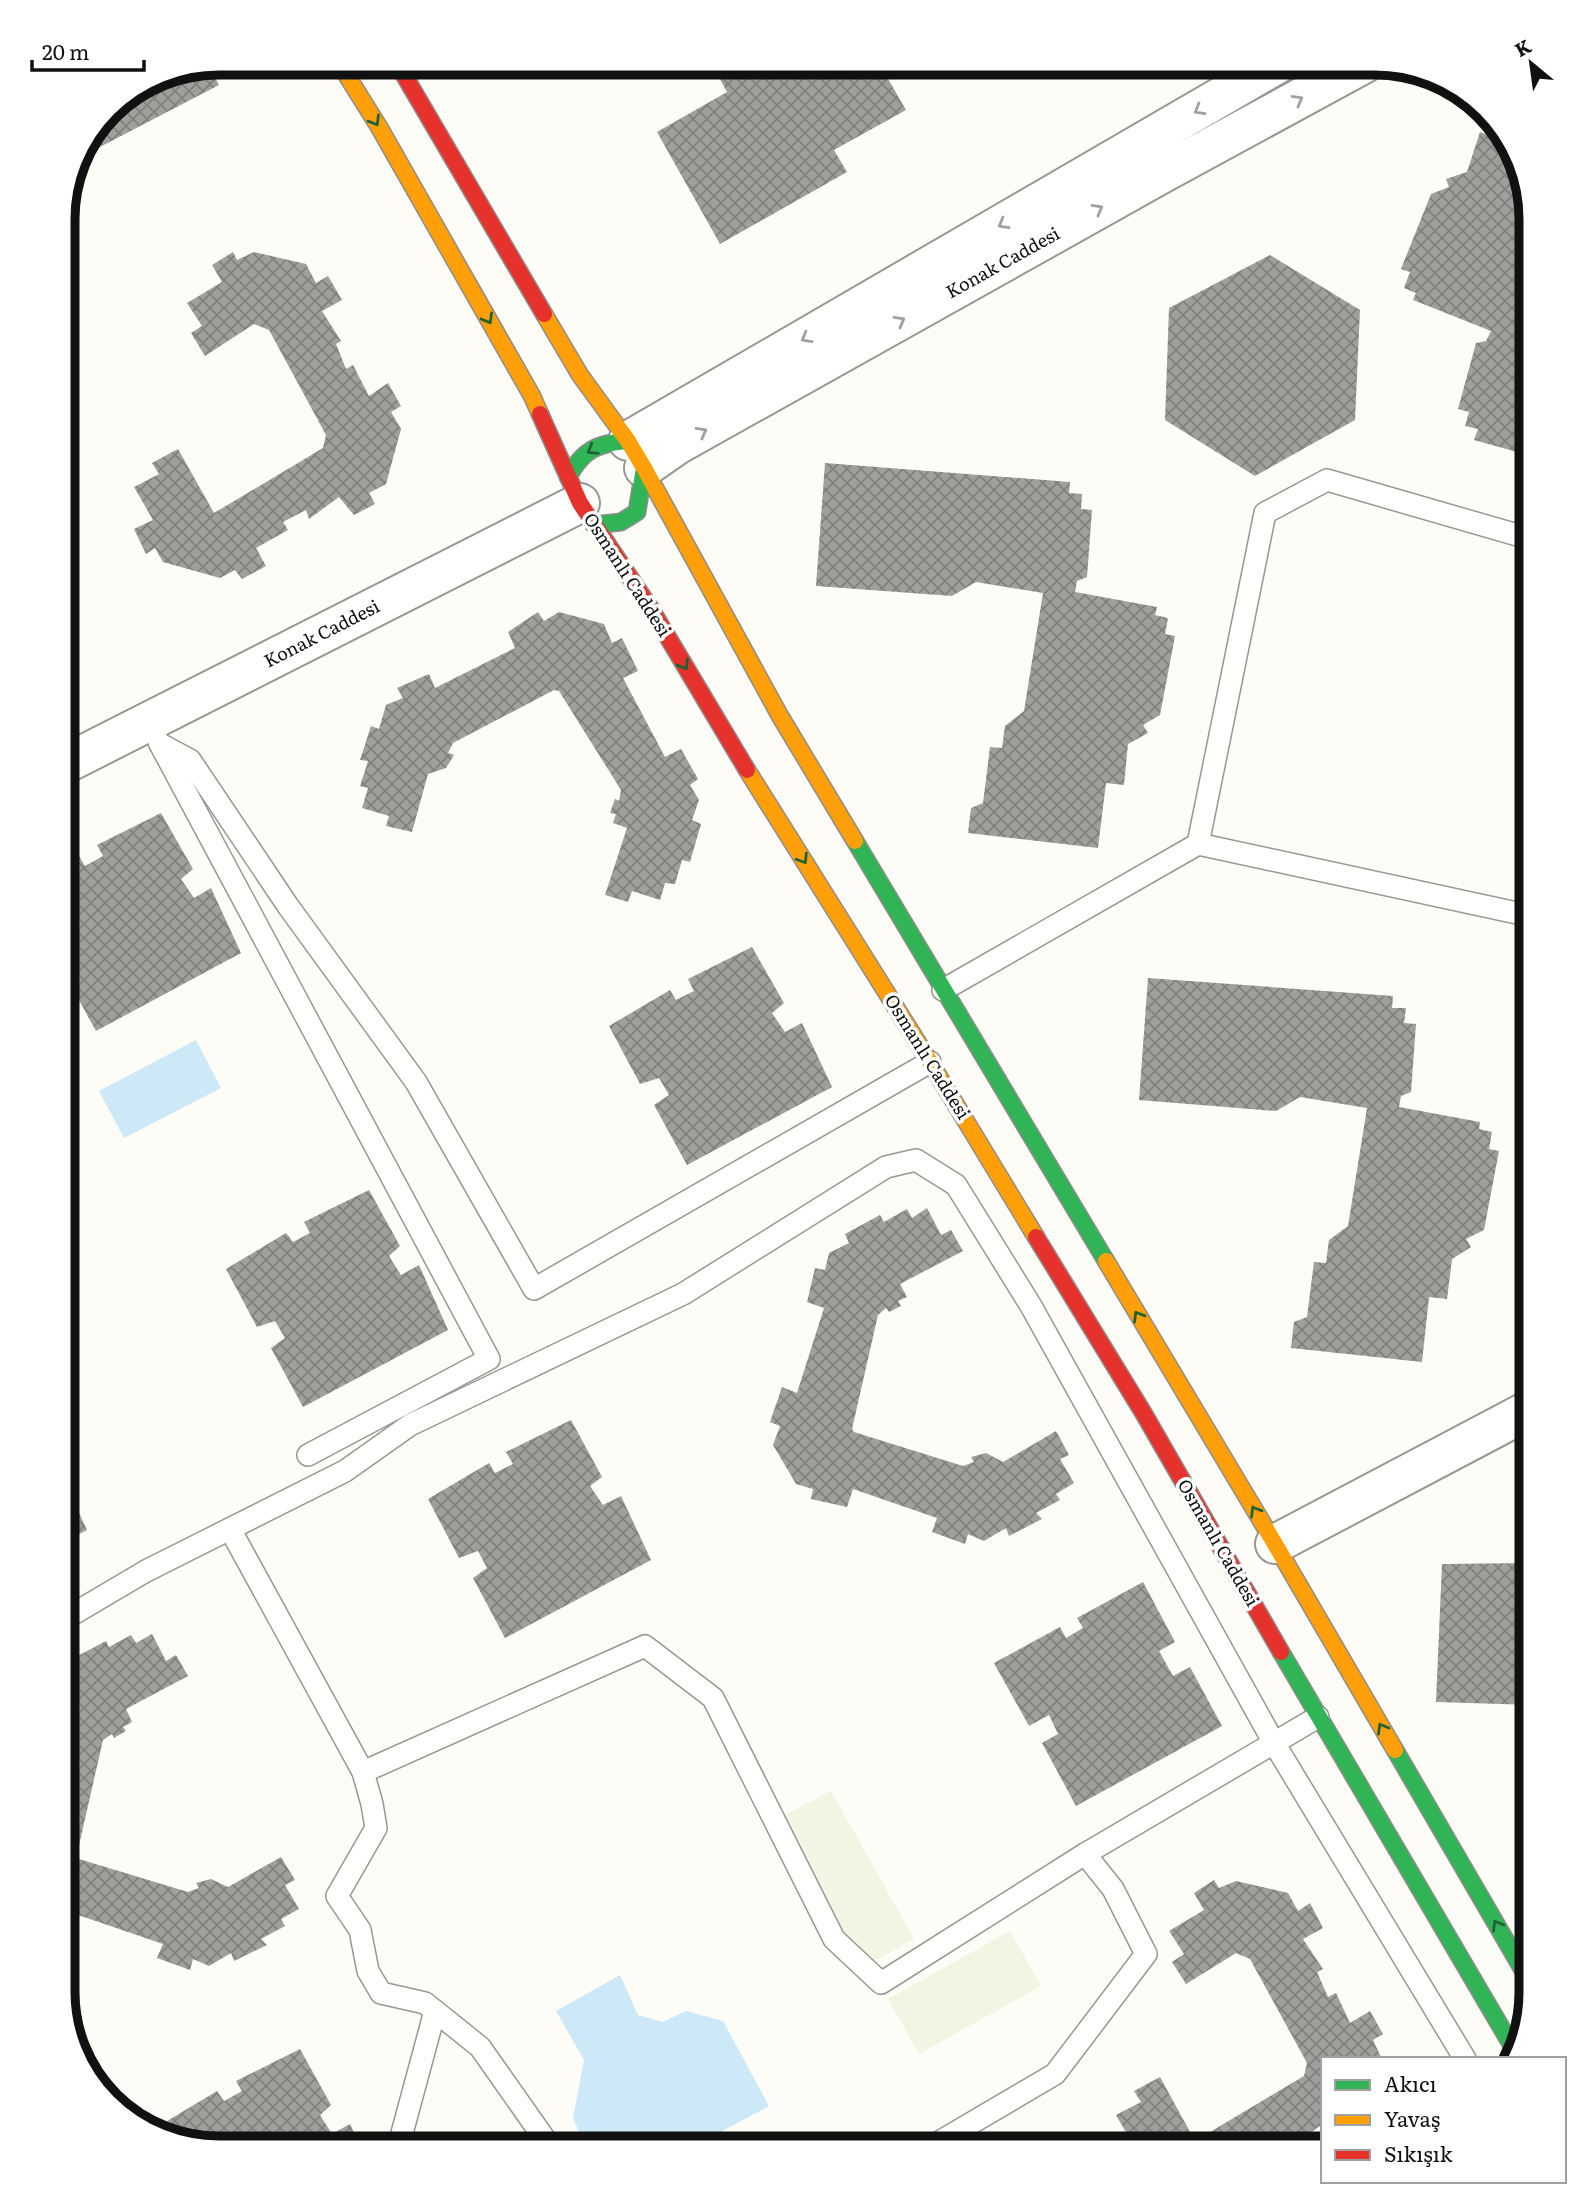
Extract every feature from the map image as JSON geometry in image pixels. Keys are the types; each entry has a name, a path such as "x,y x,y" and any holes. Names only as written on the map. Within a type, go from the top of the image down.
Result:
{"main road":[{"name":"Osmanlı Caddesi","path":"347,75 379,127 532,396 581,502 652,609 730,743 930,1062 1144,1414 1318,1717 1510,2042"},
{"path":"404,75 580,375 636,455 780,716 1275,1544 1519,1963"},
{"path":"608,442 636,455 637,512 621,522 581,502 574,466 593,447 608,442"}],"street":[{"name":"Konak Caddesi","path":"636,455 1258,76"},
{"name":"Konak Caddesi","path":"636,455 677,445 1341,76"},
{"name":"Konak Caddesi","path":"76,761 154,733 581,502"},
{"path":"1275,1544 1519,1415"}],"lane":[{"path":"1198,845 1265,513 1327,480 1519,536"},
{"path":"154,733 190,761 288,906 416,1082 534,1289 930,1062"},
{"path":"154,733 489,1359 308,1455"},
{"path":"943,990 1198,845 1519,913"},
{"path":"75,1613 146,1571 345,1471 410,1425 683,1294 886,1167 916,1160 956,1185 1031,1306 1274,1743 1464,2057"},
{"path":"230,1529 363,1772 376,1828 337,1896 360,1930 368,1971 381,1993 425,2003 480,2047 542,2135"},
{"path":"363,1772 645,1646 713,1698 834,1939 881,1983 1085,1854 1318,1717"},
{"path":"950,2136 1055,2074 1146,1954 1113,1889 1085,1854"},
{"path":"401,2135 435,2011"}],"green space":[{"path":"831,1791 914,1939 858,1970 781,1817"},
{"path":"1010,1931 1041,1986 919,2054 888,1999"}],"water":[{"path":"196,1040 221,1088 124,1138 99,1091"},
{"path":"620,1975 638,2015 663,2022 686,2011 723,2021 769,2106 714,2135 581,2135 573,2118 584,2060 556,2011"}],"building":[{"path":"214,75 219,85 96,149 105,132 139,100 173,83"},
{"path":"718,75 886,76 906,110 834,150 847,172 720,244 657,132 727,92"},
{"path":"1480,132 1492,136 1499,147 1508,164 1518,201 1519,453 1474,440 1478,429 1465,426 1469,412 1458,409 1476,343 1486,341 1491,331 1413,300 1416,293 1404,288 1410,272 1401,269 1431,194 1449,187 1446,179 1467,172"},
{"path":"233,252 237,260 254,252 306,264 316,283 328,276 342,300 322,311 341,341 336,344 346,369 353,365 369,396 388,383 401,406 391,412 401,429 386,484 369,493 375,504 354,515 339,497 309,519 306,510 283,522 288,530 256,548 266,566 242,579 235,570 220,578 163,562 155,548 146,554 134,529 153,520 134,487 159,474 152,463 178,449 214,513 323,448 326,435 269,330 254,324 205,356 191,333 202,326 187,303 222,282 212,265"},
{"path":"1270,255 1360,310 1355,420 1255,476 1165,420 1169,308"},
{"path":"825,463 1070,482 1069,493 1082,494 1081,509 1092,510 1087,577 1077,581 1075,592 1157,607 1155,615 1168,618 1165,634 1175,636 1160,715 1143,725 1148,733 1128,744 1124,785 1106,783 1098,848 968,833 971,808 983,803 990,747 1002,748 1005,726 1024,711 1043,593 976,582 952,596 816,586"},
{"path":"538,612 544,621 559,612 604,624 612,643 622,638 638,671 623,678 665,757 681,749 698,779 690,785 699,800 692,820 701,824 690,862 682,860 675,884 665,883 660,900 632,891 628,902 605,895 627,828 613,823 616,814 610,813 615,799 619,801 621,790 559,691 554,690 453,743 448,753 454,755 446,768 428,774 412,832 386,826 389,816 362,808 368,788 360,786 368,761 360,760 371,726 379,729 386,705 403,698 397,688 429,674 435,688 515,648 508,632"},
{"path":"161,813 193,869 181,879 194,898 211,888 241,953 96,1031 76,994 76,858 79,856 85,866 103,856 97,845"},
{"path":"752,947 784,1003 772,1013 785,1032 802,1023 832,1087 687,1165 654,1105 669,1095 659,1078 640,1084 609,1026 670,990 676,1000 694,991 688,979"},
{"path":"1148,978 1393,996 1392,1008 1406,1008 1404,1023 1416,1024 1411,1092 1401,1096 1399,1107 1480,1122 1479,1129 1492,1132 1489,1149 1499,1151 1484,1230 1466,1239 1471,1247 1452,1259 1447,1299 1429,1297 1422,1362 1291,1348 1294,1322 1307,1317 1314,1262 1326,1263 1329,1240 1348,1226 1367,1108 1300,1097 1276,1111 1139,1100"},
{"path":"369,1190 400,1246 389,1256 401,1275 419,1265 448,1330 303,1407 271,1348 285,1338 275,1321 257,1327 226,1269 286,1233 293,1242 310,1233 304,1222"},
{"path":"927,1208 941,1235 951,1230 963,1251 900,1284 907,1297 898,1301 901,1306 889,1312 886,1308 878,1315 852,1429 854,1432 963,1466 974,1462 971,1457 986,1453 1003,1462 1056,1431 1069,1455 1060,1459 1074,1483 1056,1494 1060,1500 1036,1513 1042,1519 1009,1536 1006,1528 984,1541 968,1534 965,1544 932,1532 937,1518 853,1489 847,1507 811,1499 813,1489 796,1484 773,1445 780,1426 770,1422 782,1387 797,1393 824,1308 807,1302 815,1268 825,1270 829,1253 849,1243 845,1234 880,1215 884,1222 907,1209 912,1218"},
{"path":"571,1420 602,1477 590,1486 603,1505 621,1496 651,1560 505,1638 473,1578 487,1568 478,1551 459,1558 428,1499 489,1463 495,1473 513,1464 506,1452"},
{"path":"75,1505 87,1530 75,1536"},
{"path":"1519,1563 1519,1705 1436,1702 1442,1564"},
{"path":"1143,1582 1175,1642 1159,1651 1173,1676 1190,1667 1222,1726 1076,1806 1042,1743 1058,1734 1049,1715 1029,1726 994,1663 1060,1627 1066,1638 1083,1628 1077,1618"},
{"path":"152,1634 166,1661 176,1655 188,1676 126,1709 132,1722 123,1727 126,1731 114,1738 112,1734 103,1740 77,1854 79,1859 188,1892 199,1888 196,1883 211,1879 228,1887 281,1857 295,1880 285,1885 299,1909 281,1919 285,1926 261,1939 267,1945 234,1961 231,1953 209,1966 193,1959 190,1970 157,1958 163,1944 78,1915 75,1922 75,1657 106,1641 109,1647 131,1635 136,1643"},
{"path":"1214,1880 1219,1888 1236,1881 1288,1893 1298,1911 1310,1903 1323,1928 1303,1939 1323,1969 1317,1972 1328,1997 1336,1993 1350,2023 1370,2011 1383,2034 1373,2040 1381,2057 1321,2057 1321,2125 1306,2136 1204,2136 1304,2076 1307,2063 1250,1959 1236,1953 1186,1984 1172,1962 1184,1954 1169,1931 1204,1910 1194,1893"},
{"path":"300,2049 331,2105 320,2115 332,2134 350,2124 355,2135 201,2135 162,2124 217,2091 224,2101 242,2091 236,2081"},
{"path":"1160,2077 1192,2136 1128,2136 1116,2115 1141,2102 1134,2091"}],"traffic: fast":[{"path":"568,477 585,454 599,446 628,441"},
{"path":"594,525 621,522 637,512 644,468"},
{"path":"855,841 1106,1261"},
{"path":"1281,1652 1510,2042"},
{"path":"1395,1750 1519,1963"}],"traffic: slow":[{"path":"347,75 379,127 540,414"},
{"path":"544,314 580,375 628,441 644,468 780,716 855,841"},
{"path":"747,770 1036,1237"},
{"path":"1106,1261 1395,1750"}],"traffic: jam":[{"path":"404,75 544,314"},
{"path":"540,414 580,503 651,609 747,770"},
{"path":"1036,1237 1144,1414 1281,1652"}]}
